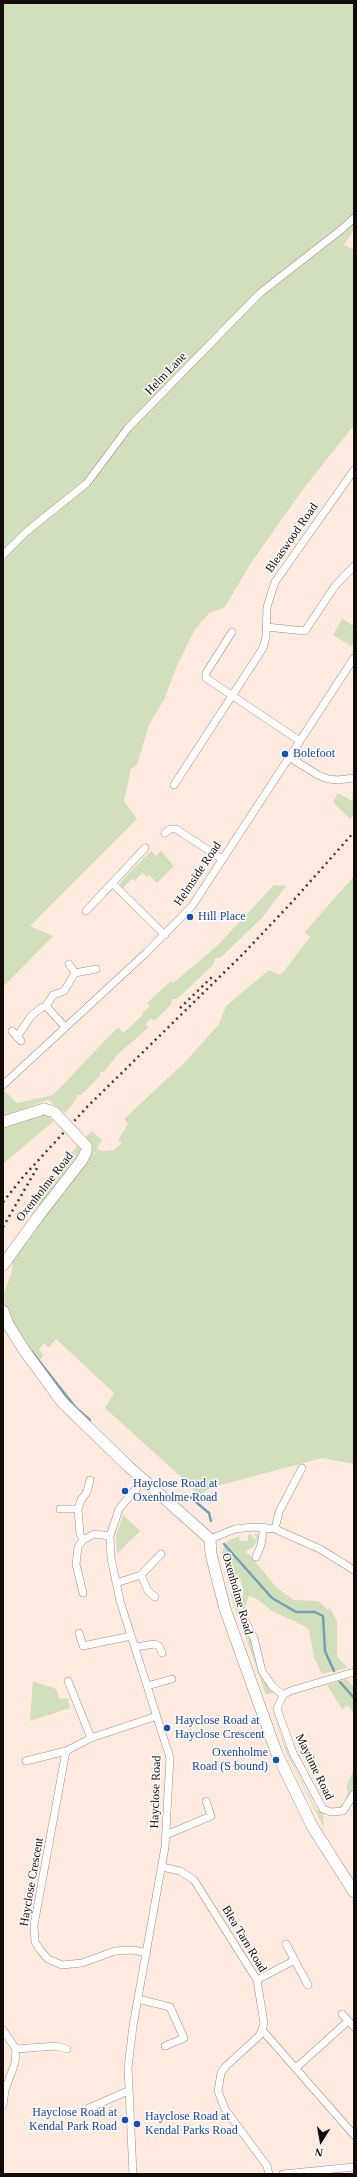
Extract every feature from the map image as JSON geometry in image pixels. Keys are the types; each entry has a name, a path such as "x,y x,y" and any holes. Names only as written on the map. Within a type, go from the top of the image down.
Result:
{"main road":[{"name":"Oxenholme Road","path":"3,1122 44,1109 54,1112 86,1146 86,1152 82,1160 36,1218 3,1265"},
{"name":"Oxenholme Road","path":"3,1312 15,1337 53,1391 71,1412 210,1540 211,1554 225,1609 277,1754 312,1826 354,1892"}],"street":[{"name":"Helm Lane","path":"3,555 26,532 87,483 128,428 260,293 354,218"},
{"name":"Bleaswood Road","path":"174,785 263,648 266,627 266,607 275,582 354,470"},
{"path":"266,627 300,631 308,628 335,586 354,566"},
{"path":"232,632 205,676 232,696 300,741"},
{"name":"Helmside Road","path":"3,1085 165,935 192,906 354,658"},
{"path":"289,756 322,776 338,780 354,778"},
{"path":"174,771 180,775"},
{"path":"165,833 170,829 176,829 222,859"},
{"path":"86,911 146,848"},
{"path":"112,883 165,935"},
{"path":"69,964 75,973"},
{"path":"12,1031 19,1039 31,1016 40,1008 46,1006 52,996 64,991 75,973 96,969"},
{"path":"46,1006 65,1027"},
{"path":"275,1529 279,1512 302,1468"},
{"name":"Hayclose Road","path":"133,2174 128,2068 138,1999 162,1868 166,1835 170,1758 131,1636 116,1583 111,1558 110,1536 119,1509 144,1479"},
{"path":"83,1540 80,1534 78,1509 81,1500 87,1492 90,1480"},
{"path":"60,1509 78,1509"},
{"path":"256,1557 261,1545 264,1527"},
{"path":"210,1540 235,1529 264,1527 275,1529 320,1549 354,1570"},
{"path":"83,1593 76,1564 78,1548 83,1540 94,1534 110,1536"},
{"path":"116,1583 141,1575 161,1554"},
{"path":"141,1575 148,1591 154,1597"},
{"path":"245,1621 254,1638 262,1671 272,1686 283,1695 299,1687 354,1672"},
{"path":"79,1634 83,1646 131,1636"},
{"path":"135,1647 155,1644 159,1646 162,1653"},
{"path":"147,1686 172,1679"},
{"path":"68,1681 91,1738"},
{"name":"Maytime Road","path":"283,1695 278,1705 278,1714 293,1753 321,1807 331,1812 344,1811 354,1794"},
{"path":"26,1761 66,1751 91,1738 157,1716"},
{"name":"Hayclose Crescent","path":"66,1751 34,1924 35,1942 48,1959 62,1965 82,1963 115,1951 132,1950 147,1953"},
{"name":"Hayclose Road","path":"166,1835 211,1816 206,1801"},
{"name":"Blea Tarn Road","path":"162,1868 180,1870 194,1880 257,1980 264,2023 262,2030"},
{"path":"286,1944 308,1985"},
{"path":"257,1980 295,1960"},
{"path":"138,1999 170,2006 184,2038 165,2046"},
{"path":"342,2014 354,2027"},
{"path":"296,2068 348,2021"},
{"path":"3,2030 16,2049 15,2063 5,2090 3,2105"},
{"path":"269,2174 267,2166 225,2109 218,2091 221,2073 225,2066 259,2036 262,2030 354,2136"},
{"path":"16,2049 56,2046 67,2049"},
{"path":"89,2108 128,2091"},
{"path":"283,2174 354,2167"}],"green space":[{"path":"3,3 354,3 354,229 344,245 354,250 354,425 304,488 251,563 225,607 209,613 194,631 175,670 165,698 149,725 137,765 131,769 124,801 137,819 30,926 53,936 3,987"},
{"path":"342,619 354,626 354,643 351,646 333,635"},
{"path":"338,793 352,801 354,793 354,814 350,819 333,802"},
{"path":"151,851 156,856 161,851 174,866 157,883 149,875 147,877 142,873 135,881 133,879 131,880 123,888 120,886 121,881"},
{"path":"354,876 354,1464 322,1458 210,1488 199,1497 191,1486 105,1408 114,1393 56,1339 49,1348 44,1343 39,1350 44,1355 38,1363 5,1311 4,1293 12,1271 12,1260 91,1146 86,1136 92,1131 102,1140 97,1148 101,1151 114,1150 122,1143 118,1140 128,1124 124,1119 186,1061 219,1024 226,1006 269,970 281,975 310,937 305,932"},
{"path":"274,885 286,886 262,918 220,958 215,958 213,965 177,999 172,999 171,1005 155,1020 150,1019 146,1024 148,1028 117,1055 104,1072 100,1072 100,1076 81,1095 77,1095 76,1100 65,1113 48,1100 3,1116 3,1093 5,1091 17,1103 53,1095 118,1027 123,1033 143,1015 142,1013 150,1006 147,1003 171,981 173,983 217,946"},
{"path":"45,1114 54,1121 3,1164 3,1128"},
{"path":"78,1145 80,1145 80,1151 40,1205 38,1204 57,1175 54,1173"},
{"path":"123,1515 140,1531 117,1554 116,1536"},
{"path":"250,1534 256,1540 257,1539 254,1534 259,1534 258,1540 253,1547 245,1552 250,1555 277,1588 294,1600 318,1601 328,1610 330,1608 337,1621 337,1653 339,1659 348,1668 322,1674 314,1657 309,1630 304,1626 272,1611 257,1599 249,1596 242,1615 243,1590 240,1578 236,1577 238,1583 229,1584 222,1554 224,1546 229,1540 239,1536 240,1541 248,1541 248,1535"},
{"path":"239,1593 239,1615 237,1615 231,1594"},
{"path":"240,1620 250,1636 256,1665 269,1688 274,1692 266,1695"},
{"path":"347,1679 354,1688 354,1713 348,1706 342,1709 327,1685"},
{"path":"33,1681 56,1689 60,1699 68,1698 70,1708 30,1721"},
{"path":"268,1699 296,1771 316,1809 323,1813 324,1828 286,1752"},
{"path":"354,1770 354,1787 341,1809 340,1806 344,1803 348,1791 346,1786"}],"waterway":[{"path":"31,1352 76,1408 90,1420"},
{"path":"190,1497 209,1513 211,1521"},
{"path":"224,1544 272,1598 296,1612 315,1612 323,1616 325,1651 334,1671"},
{"path":"340,1682 354,1698"}],"railway":[{"path":"3,1202 23,1177 88,1106 243,954 293,901 354,832"},
{"path":"180,1008 213,976"},
{"path":"3,1227 37,1168"}],"place":[{"name":"Bolefoot","path":"285,754"},
{"name":"Hill Place","path":"190,917"},
{"name":"Hayclose Road at Oxenholme Road","path":"125,1491"},
{"name":"Hayclose Road at Hayclose Crescent","path":"167,1728"},
{"name":"Oxenholme Road (S bound)","path":"276,1760"},
{"name":"Hayclose Road at Kendal Park Road","path":"125,2120"},
{"name":"Hayclose Road at Kendal Parks Road","path":"137,2124"}]}
